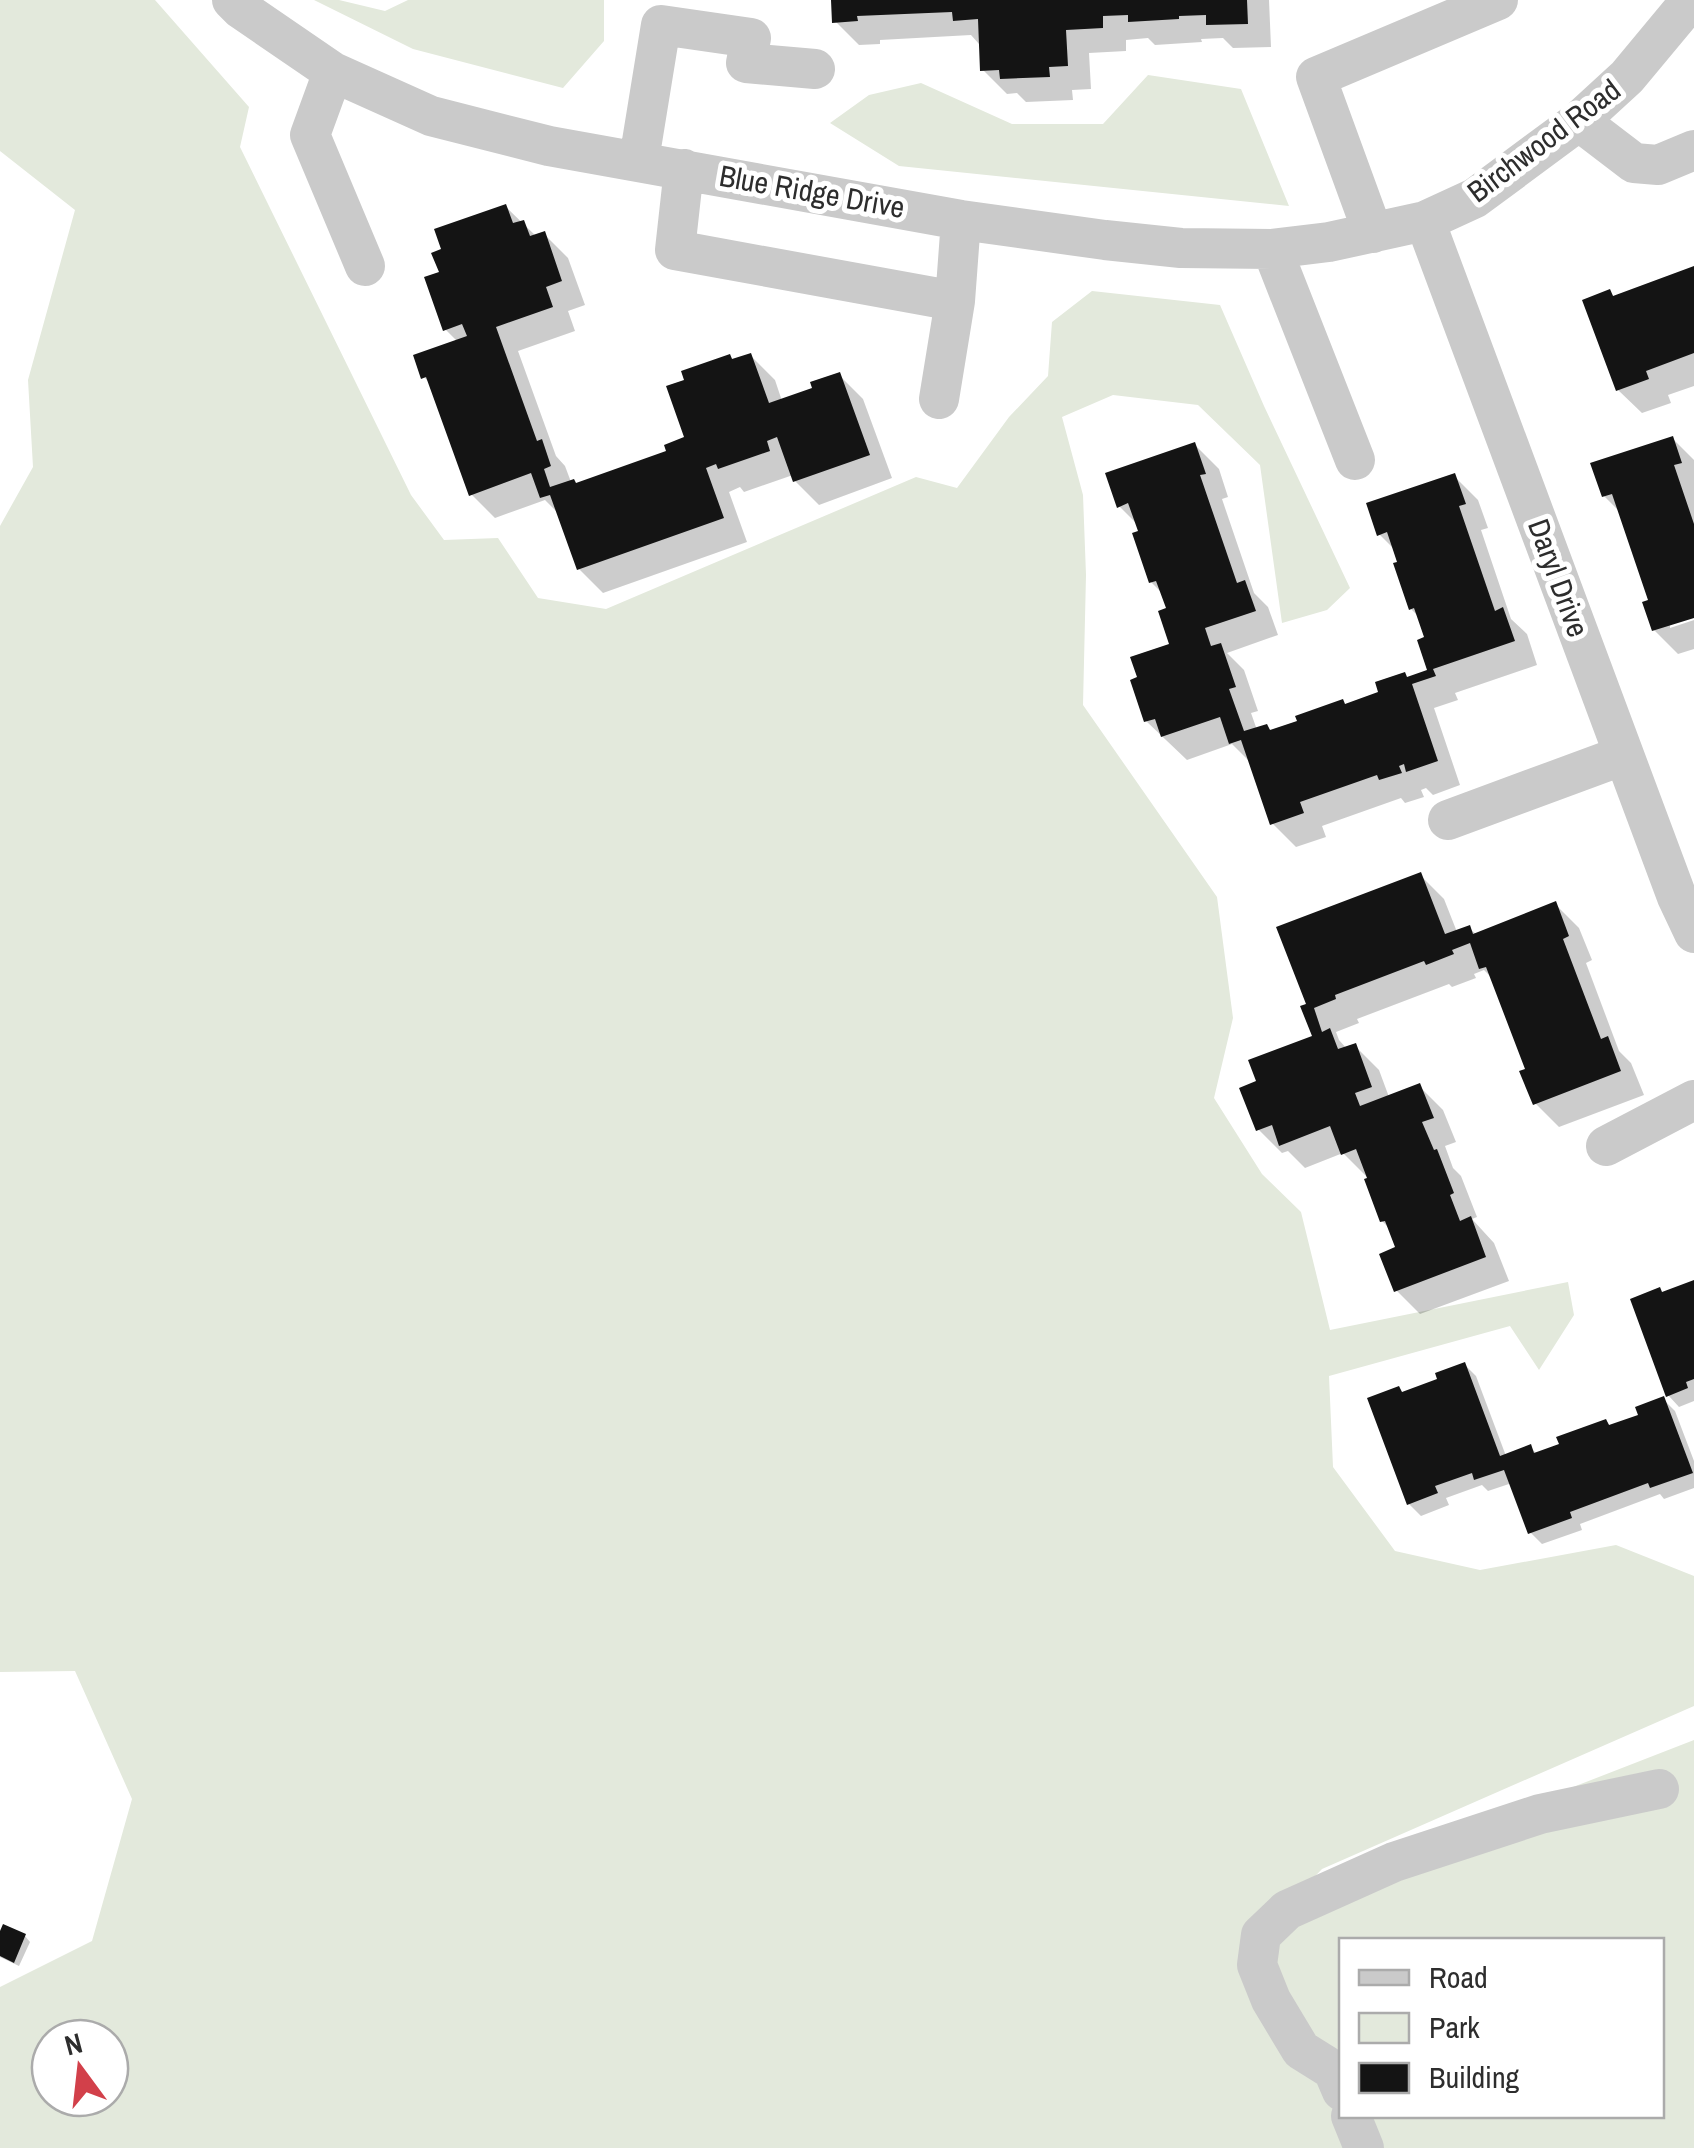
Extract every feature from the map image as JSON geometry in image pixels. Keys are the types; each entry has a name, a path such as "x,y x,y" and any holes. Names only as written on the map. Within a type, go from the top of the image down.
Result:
{"street":[{"name":"Blue Ridge Drive","path":"232,0 332,72 431,116 548,146 961,220 1162,246 1272,249 1373,234 1425,221"},
{"path":"1373,234 1316,77 1498,0"},
{"name":"Birchwood Road","path":"1425,221 1474,198 1579,121 1627,77 1691,0"},
{"path":"639,160 661,25 751,38 746,63 815,69"},
{"path":"332,72 310,135 365,266"},
{"path":"1579,121 1634,163 1658,164 1694,150"},
{"path":"684,168 675,250 955,301"},
{"path":"939,399 955,301 961,220"},
{"name":"Daryl Drive","path":"1425,221 1624,755 1678,848 1677,897 1694,933"},
{"path":"1272,249 1355,460"},
{"path":"1448,820 1624,755"},
{"path":"1606,1146 1694,1100"},
{"path":"1339,2084 1333,2070 1301,2050 1257,1965 1261,1935 1286,1910 1394,1862 1540,1814 1659,1789"},
{"path":"1353,2118 1364,2148"}],"green space":[{"path":"0,0 155,0 249,107 240,147 411,495 444,540 498,538 538,598 606,609 916,477 957,488 1009,417 1048,376 1052,322 1092,291 1220,305 1350,588 1327,610 1282,623 1260,465 1198,405 1113,395 1062,417 1083,495 1083,705 1217,897 1233,1018 1214,1098 1262,1174 1301,1212 1330,1330 1568,1282 1574,1315 1539,1370 1510,1326 1329,1376 1333,1467 1395,1551 1480,1570 1616,1545 1694,1576 1694,1706 1322,1869 1298,1894 1694,1740 1694,2148 0,2148 0,1987 92,1941 132,1799 75,1671 0,1672 0,526 33,467 28,380 75,210 0,151"},
{"path":"314,0 339,0 385,11 408,0 604,0 604,41 563,88 413,49"},
{"path":"1148,75 1241,89 1289,206 899,166 830,123 869,95 921,83 1012,124 1103,124"}],"building":[{"path":"831,0 1247,0 1248,24 1206,25 1206,15 1128,22 1128,15 1103,16 1103,28 1066,30 1068,66 1049,67 1050,77 1000,79 999,70 980,71 978,19 953,21 952,12 857,16 858,21 832,23"},
{"path":"506,204 513,223 524,220 530,236 545,231 562,281 546,287 553,307 496,327 537,441 542,439 551,466 544,469 550,487 574,479 576,483 666,451 664,445 684,437 666,386 684,380 681,371 730,354 732,359 751,353 769,403 812,388 810,382 840,372 870,455 793,482 777,437 767,441 770,451 718,469 716,464 706,468 724,518 577,570 550,495 540,498 531,473 469,496 426,377 421,379 413,355 467,336 462,324 443,331 424,277 439,272 431,253 441,249 434,229"},
{"path":"1694,266 1694,353 1646,371 1649,379 1616,391 1582,300 1610,289 1613,296"},
{"path":"1673,436 1682,463 1674,465 1694,524 1694,618 1652,631 1642,602 1648,600 1612,494 1602,497 1590,463"},
{"path":"1195,442 1206,474 1200,475 1237,583 1245,580 1256,611 1205,628 1211,646 1221,643 1236,687 1229,689 1244,731 1267,724 1270,730 1297,721 1295,716 1378,692 1375,682 1427,670 1417,640 1424,637 1414,608 1409,610 1387,532 1377,536 1366,503 1455,473 1466,504 1459,506 1495,611 1503,607 1515,641 1433,669 1436,676 1412,684 1438,761 1406,772 1404,764 1399,766 1402,773 1379,780 1377,775 1300,802 1304,813 1270,825 1241,740 1229,744 1220,717 1161,737 1155,719 1144,722 1130,680 1137,677 1130,657 1169,644 1158,611 1166,608 1156,581 1149,583 1132,533 1138,531 1128,503 1117,508 1105,473"},
{"path":"1421,872 1445,934 1470,925 1473,934 1556,901 1569,936 1563,939 1601,1039 1608,1036 1621,1071 1533,1105 1519,1071 1525,1069 1486,967 1479,969 1470,943 1452,950 1454,954 1426,965 1424,961 1335,995 1336,999 1314,1008 1322,1032 1330,1028 1338,1049 1356,1043 1372,1087 1355,1093 1360,1106 1420,1083 1434,1118 1422,1122 1454,1193 1450,1195 1460,1221 1471,1216 1486,1257 1394,1292 1379,1254 1395,1247 1385,1221 1380,1222 1356,1149 1341,1155 1330,1126 1279,1146 1272,1125 1256,1131 1239,1088 1256,1081 1248,1060 1312,1036 1300,1006 1306,1004 1276,927"},
{"path":"1694,1280 1694,1379 1686,1382 1688,1388 1666,1397 1630,1299"},
{"path":"1465,1362 1500,1456 1531,1444 1534,1453 1559,1444 1556,1437 1606,1419 1609,1425 1638,1415 1635,1407 1664,1396 1693,1473 1650,1488 1648,1483 1570,1512 1572,1518 1528,1534 1504,1470 1474,1480 1472,1473 1435,1486 1438,1493 1407,1505 1367,1398 1399,1386 1402,1392 1437,1379 1435,1373"},
{"path":"3,1924 26,1934 14,1963 0,1956"}]}
